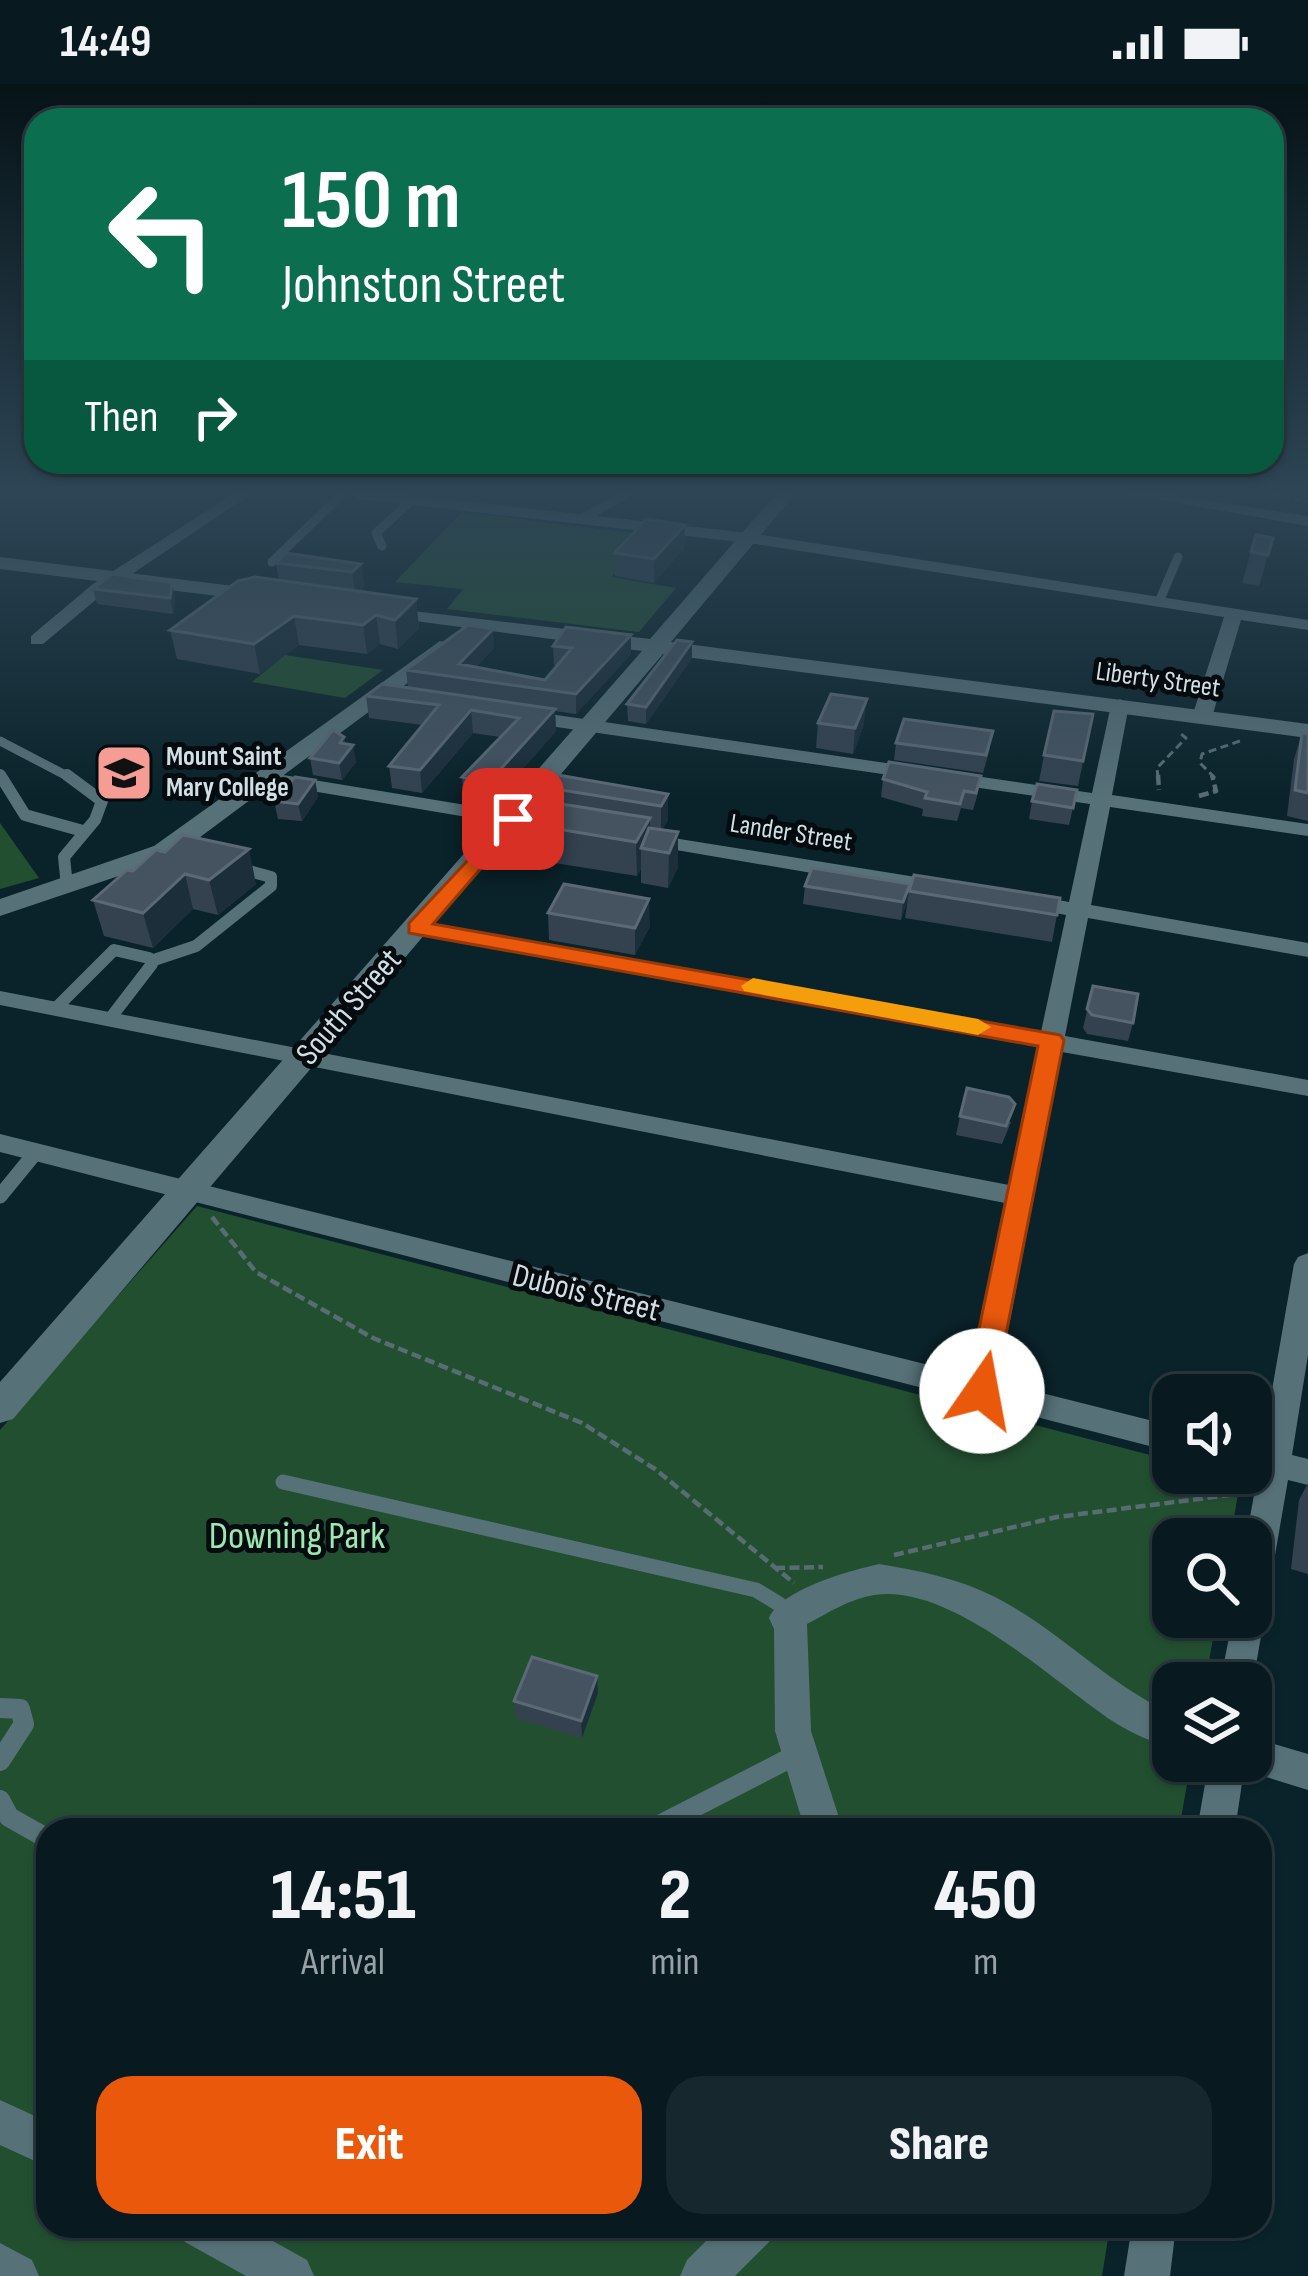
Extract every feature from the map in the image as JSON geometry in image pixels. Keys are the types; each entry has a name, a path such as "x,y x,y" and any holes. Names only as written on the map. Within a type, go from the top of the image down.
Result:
{"street":[{"path":"37,640 93,596"},
{"path":"267,596 296,600"},
{"name":"South Street","path":"1,1404 199,1202 304,1058 644,667 698,596"},
{"path":"1122,596 1308,625"},
{"name":"Liberty Street","path":"364,608 1308,731"},
{"path":"1202,717 1234,613"},
{"path":"0,908 174,855 265,778 476,623"},
{"path":"376,695 419,701"},
{"path":"982,1391 1120,704"},
{"path":"505,713 1308,830"},
{"path":"265,778 560,826"},
{"name":"Lander Street","path":"608,834 961,891"},
{"path":"1009,898 1308,950"},
{"path":"418,928 1308,1088"},
{"path":"0,998 1023,1196"},
{"name":"Dubois Street","path":"0,1143 199,1202 1152,1434"},
{"path":"1268,1518 1308,1264"},
{"path":"819,1818 794,1756 787,1704 791,1628 802,1609 879,1580 984,1608 1131,1713 1152,1722"},
{"path":"1272,1761 1308,1772"},
{"path":"1218,1818 1224,1782"},
{"path":"0,2122 36,2139"},
{"path":"223,2238 291,2276"},
{"path":"703,2276 741,2238"},
{"path":"1147,2276 1152,2238"},
{"path":"0,2266 16,2276"}],"lane":[{"path":"1159,602 1161,596"},
{"path":"0,741 95,791 102,801 64,856 67,886"},
{"path":"14,747 0,773 26,815 82,831"},
{"path":"55,1009 114,950 151,961 196,946 271,886 271,877 231,867"},
{"path":"110,1020 151,961"},
{"path":"0,1196 36,1152"},
{"path":"283,1482 756,1589 779,1604 802,1609"},
{"path":"0,1708 20,1709 25,1732 0,1761"},
{"path":"673,1818 794,1756"},
{"path":"0,1800 8,1817 36,1832"}],"path":[{"path":"1171,795 1154,785 1157,768 1186,738 1175,729"},
{"path":"1196,796 1216,791 1215,778 1200,763 1202,754 1235,745 1242,730"},
{"path":"199,1202 256,1273 373,1338 582,1423 655,1469 775,1568 802,1609"},
{"path":"888,1556 1076,1514 1230,1496"},
{"path":"775,1568 829,1566"}],"green space":[{"path":"457,596 669,596 639,632 447,609"},
{"path":"285,655 383,670 345,698 252,682"},
{"path":"0,823 39,878 0,889"},
{"name":"Downing Park","path":"197,1206 1152,1456 1152,1494 1238,1494 1234,1518 1152,1518 1152,1638 1213,1638 1209,1662 1152,1662 1152,1782 1187,1782 1181,1818 36,1818 36,2238 1108,2238 1102,2276 0,2276 0,1430"}],"building":[{"path":"217,596 416,599 395,620 376,615 363,625 294,616 254,644 170,630"},
{"path":"468,625 493,629 459,664 545,680 572,648 553,646 566,627 631,635 576,694 406,670"},
{"path":"677,640 692,642 646,707 627,704"},
{"path":"382,684 555,709 489,782 462,777 519,718 471,710 420,770 389,766 439,705 366,696"},
{"path":"831,694 867,699 855,728 818,723"},
{"path":"1054,711 1093,714 1083,761 1044,755"},
{"path":"904,719 993,731 986,755 896,743"},
{"path":"333,730 344,737 340,743 353,745 339,763 310,758"},
{"path":"1302,733 1308,734 1308,793 1295,790"},
{"path":"889,762 981,776 976,793 964,791 960,804 925,798 927,792 883,779"},
{"path":"558,775 668,794 661,806 549,788"},
{"path":"295,777 315,780 298,804 274,801"},
{"path":"1037,784 1077,790 1073,808 1032,801"},
{"path":"536,800 650,818 636,842 521,823"},
{"path":"649,828 678,832 669,853 641,848"},
{"path":"183,835 249,849 209,880 185,874 143,913 93,900 127,870 133,871 156,850 165,852"},
{"path":"812,868 910,884 903,902 805,886"},
{"path":"914,875 1060,898 1057,915 909,891"},
{"path":"564,884 649,899 635,928 548,913"},
{"path":"1093,986 1138,994 1133,1023 1092,1015 1087,1009"},
{"path":"967,1088 1009,1097 1015,1104 1006,1126 960,1116"},
{"path":"532,1657 597,1676 581,1721 514,1701"}],"slow traffic":[{"path":"753,986 978,1027"}],"place":[{"name":"Mount Saint Mary College","path":"124,773"}],"route":[{"path":"513,819 418,928 1051,1040 982,1391"}]}
